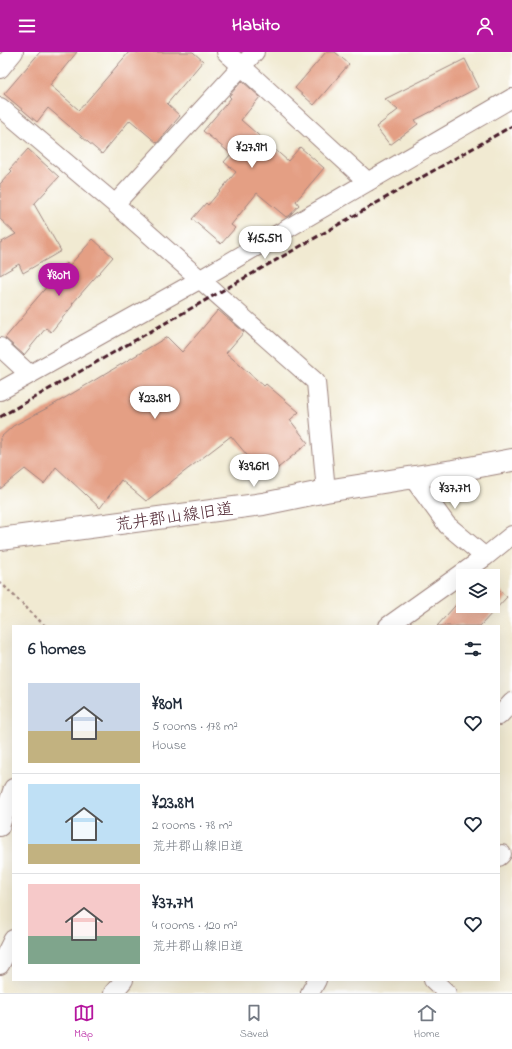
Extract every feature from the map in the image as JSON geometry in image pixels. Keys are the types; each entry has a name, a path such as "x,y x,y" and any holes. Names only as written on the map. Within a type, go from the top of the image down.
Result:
{"street":[{"path":"0,69 14,52"},
{"path":"226,52 368,182"},
{"path":"115,204 255,52"},
{"path":"0,391 200,280 512,98"},
{"path":"0,107 115,204 316,382 326,491"},
{"path":"0,347 29,374"},
{"name":"荒井郡山線旧道","path":"0,539 263,504 326,491 512,460"},
{"path":"412,477 447,525 485,557"},
{"path":"389,625 485,557 512,535"},
{"path":"500,715 512,702"},
{"path":"0,827 12,791"},
{"path":"0,965 12,941"},
{"path":"113,993 123,981"},
{"path":"310,993 316,981"},
{"path":"434,981 447,993"}],"path":[{"path":"0,582 44,625"}],"building":[{"path":"40,52 77,52 50,85 79,110 129,52 193,52 203,61 167,104 180,116 157,143 130,120 102,154 48,108 37,122 4,94"},
{"path":"326,52 335,52 349,64 314,105 295,88"},
{"path":"465,59 479,87 415,120 418,124 390,145 376,127 398,110 385,99"},
{"path":"242,81 260,97 241,120 288,161 300,147 324,168 296,201 299,205 286,217 257,193 231,225 235,228 221,244 192,219 206,203 208,205 236,172 224,162 231,154 203,131 231,98 229,96"},
{"path":"28,149 59,177 34,204 61,251 23,273 19,264 0,275 0,243 16,234 0,219 0,184 12,171 10,169"},
{"path":"93,239 113,257 72,304 73,305 51,332 46,328 24,355 5,338 67,263 69,266"},
{"path":"218,310 244,332 226,353 264,386 266,384 299,412 290,420 308,443 266,478 231,436 146,501 121,480 100,508 56,467 44,484 25,469 0,489 0,438 13,426 53,405 167,337 182,352"},
{"path":"500,590 507,597 500,605"},
{"path":"456,605 456,613 492,613 481,625 438,625"}],"railway":[{"path":"0,417 512,126"}]}
